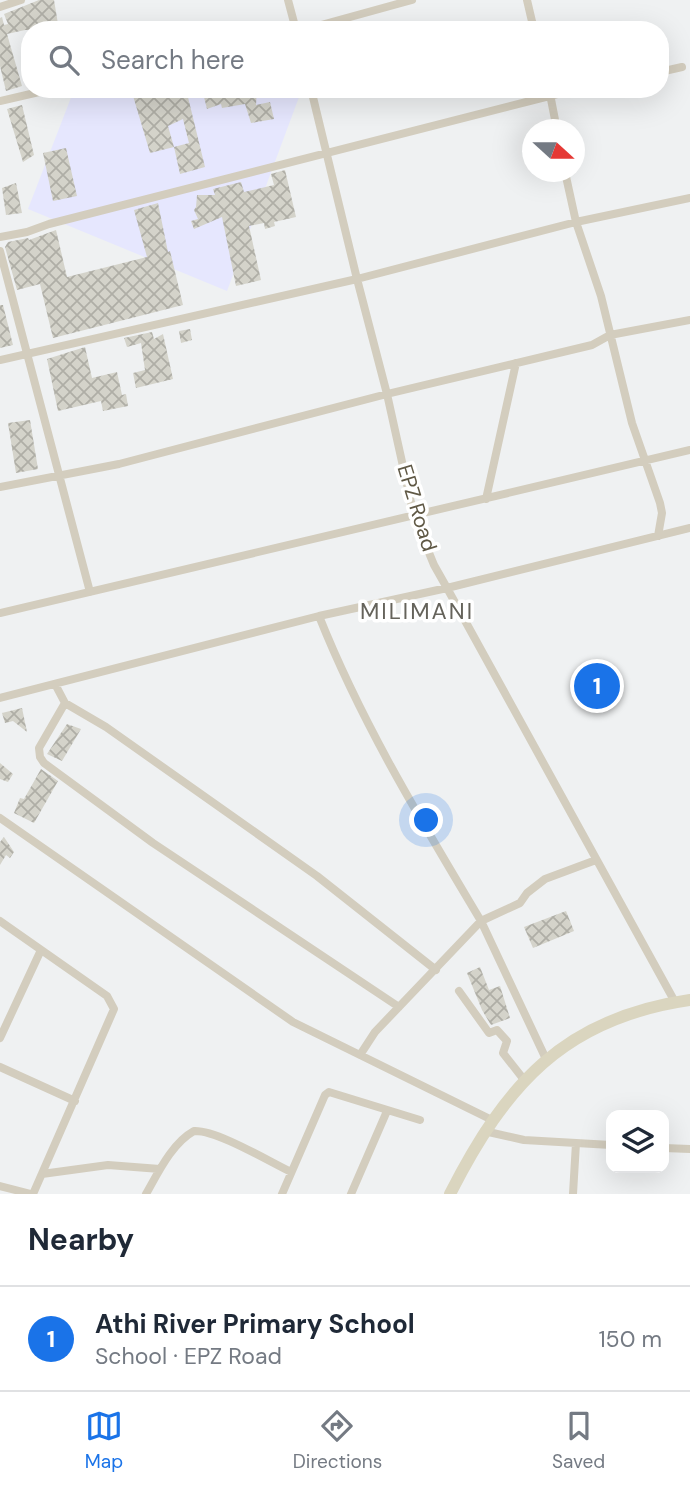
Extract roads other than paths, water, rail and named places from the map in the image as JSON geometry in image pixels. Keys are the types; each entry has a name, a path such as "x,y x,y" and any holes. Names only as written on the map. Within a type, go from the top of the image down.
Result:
{"main road":[{"path":"450,1194 488,1126 546,1059 590,1029 639,1011 690,1000"}],"street":[{"path":"0,7 21,0"},
{"path":"288,0 294,21"},
{"path":"336,21 412,0"},
{"path":"527,0 532,21"},
{"path":"669,70 682,67"},
{"path":"0,101 21,96"},
{"name":"EPZ Road","path":"313,98 387,394 414,516 447,588 676,1002"},
{"path":"0,236 27,232 528,98"},
{"path":"551,98 555,119"},
{"path":"567,182 576,222 601,296 644,461 660,503 662,513 658,536"},
{"path":"0,360 357,279 576,222 690,198"},
{"path":"0,251 90,592"},
{"path":"0,487 119,464 387,394 592,345 610,335 690,320"},
{"path":"486,499 516,363"},
{"path":"0,613 690,450"},
{"path":"0,698 319,616 447,588 690,528"},
{"path":"319,616 341,673 394,776 481,921 546,1059"},
{"path":"55,684 65,703 107,727 317,876 436,970"},
{"path":"65,703 38,748 44,762 153,843 399,1007"},
{"path":"0,817 279,1013 488,1126 524,1140 606,1145"},
{"path":"360,1055 375,1032 481,921 520,903 527,893 545,879 596,860"},
{"path":"0,921 107,996 114,1009 32,1194 0,1186"},
{"path":"0,1037 41,950"},
{"path":"459,991 488,1033 497,1030 505,1036 507,1041 503,1053 525,1081"},
{"path":"0,1067 75,1101"},
{"path":"282,1194 325,1094 329,1092 420,1120"},
{"path":"351,1194 387,1111"},
{"path":"146,1194 160,1169 194,1130 224,1139 291,1172"},
{"path":"573,1194 576,1143"},
{"path":"669,1148 690,1149"},
{"path":"42,1174 108,1165 160,1169"}],"place":[{"name":"Athi River Primary School","path":"597,686"}],"district":[{"name":"MILIMANI","path":"417,611"}]}
